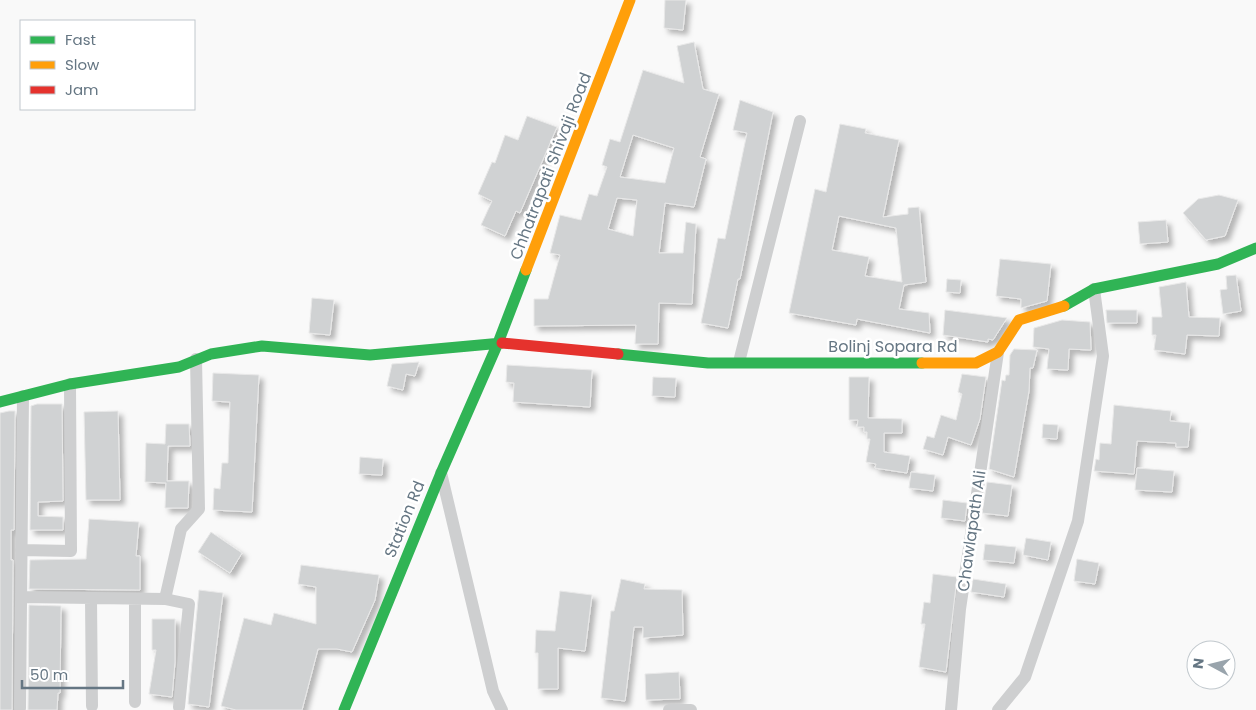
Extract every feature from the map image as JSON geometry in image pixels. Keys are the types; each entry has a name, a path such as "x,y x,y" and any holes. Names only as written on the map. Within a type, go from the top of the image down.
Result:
{"main road":[{"name":"Chhatrapati Shivaji Road","path":"498,343 630,0"},
{"path":"998,352 1019,320 1059,309 1094,289 1218,264 1256,248"},
{"name":"Bolinj Sopara Rd","path":"0,402 70,384 179,368 211,354 262,346 370,355 498,343 708,363 976,363 998,352"},
{"name":"Station Rd","path":"344,710 441,473 498,343"}],"street":[{"path":"739,362 800,121"},
{"path":"998,710 1025,677 1078,521 1103,356 1094,289"},
{"name":"Chawlapath Ali","path":"951,710 960,609 998,352"},
{"path":"165,599 182,529 199,510 196,359"},
{"path":"21,550 71,551 70,384"},
{"path":"20,708 23,396"},
{"path":"441,473 493,691 502,710"},
{"path":"21,597 165,599 189,604 179,707"},
{"path":"91,599 92,706"},
{"path":"135,600 135,702"},
{"path":"669,710 691,710"}],"building":[{"path":"665,0 686,0 683,30 664,28"},
{"path":"694,42 703,89 719,94 700,157 706,159 694,207 665,203 659,253 683,253 686,222 696,224 692,304 659,303 658,344 635,344 636,325 534,326 534,299 548,299 560,255 550,253 560,215 581,220 589,194 597,196 607,167 602,165 610,139 620,142 643,70 684,83 677,46","holes":["633,135 674,148 665,183 620,177","617,198 637,200 633,236 608,229"]},
{"path":"740,100 773,112 740,279 738,279 728,328 701,323 718,238 725,239 747,133 733,130"},
{"path":"527,116 557,127 520,213 516,211 505,236 481,225 492,201 478,194 492,162 495,163 505,135 518,140"},
{"path":"840,124 866,129 865,133 899,140 883,217 908,214 908,208 919,207 926,282 904,285 899,309 929,313 930,333 857,319 856,325 789,313 815,189 826,192","holes":["839,216 896,228 902,282 865,276 869,257 832,250"]},
{"path":"1219,195 1238,200 1225,236 1206,240 1183,213 1198,199"},
{"path":"1166,220 1168,242 1140,244 1138,222"},
{"path":"1000,259 1051,264 1047,301 1021,308 1021,299 996,296"},
{"path":"1236,275 1241,311 1223,314 1220,290 1227,289 1226,276"},
{"path":"947,279 961,280 960,293 946,292"},
{"path":"1186,282 1189,317 1220,318 1219,336 1187,335 1185,354 1154,350 1156,335 1152,335 1152,317 1162,317 1159,287"},
{"path":"312,298 334,300 330,335 309,333"},
{"path":"945,310 1007,318 993,340 988,339 988,342 943,335"},
{"path":"1106,310 1137,310 1137,323 1107,323"},
{"path":"1062,320 1090,322 1091,350 1069,349 1068,370 1047,369 1049,349 1033,347 1034,328"},
{"path":"1014,349 1037,350 1033,368 1030,368 1029,391 1014,477 989,469 1002,380 1005,381 1006,375 1009,375 1010,355"},
{"path":"419,362 415,376 406,374 403,390 387,386 392,364"},
{"path":"507,365 592,370 590,407 513,402 514,383 506,382"},
{"path":"213,373 259,375 252,512 213,510 214,488 220,489 222,463 228,463 230,402 212,401"},
{"path":"962,374 986,377 980,419 971,445 948,437 943,455 923,449 927,436 934,438 941,415 956,420 962,394 958,392"},
{"path":"653,377 676,378 675,397 652,396"},
{"path":"849,377 869,377 868,418 902,419 902,433 884,433 884,452 910,456 907,473 875,468 876,464 866,462 870,439 867,439 867,432 864,432 864,427 857,427 858,420 849,420"},
{"path":"37,404 62,404 63,501 38,502 38,516 63,517 63,530 30,530 31,406"},
{"path":"1114,405 1171,411 1170,421 1190,423 1188,447 1176,447 1176,443 1137,441 1134,474 1094,471 1096,459 1099,460 1100,443 1111,444"},
{"path":"15,411 14,530 11,530 11,560 13,560 12,710 0,710 0,413"},
{"path":"118,411 120,500 86,500 84,412"},
{"path":"166,424 189,424 190,446 168,446 167,481 189,481 188,508 165,508 166,483 145,482 146,443 165,444"},
{"path":"1043,424 1058,425 1057,439 1042,438"},
{"path":"360,457 383,459 382,475 359,474"},
{"path":"1137,468 1174,471 1172,492 1135,490"},
{"path":"911,472 935,475 933,491 909,488"},
{"path":"987,482 1012,485 1008,516 982,513"},
{"path":"943,500 967,503 965,521 941,518"},
{"path":"89,519 139,522 136,556 140,556 140,590 29,589 30,560 86,559"},
{"path":"211,532 242,553 230,573 198,552"},
{"path":"1026,538 1051,542 1048,560 1023,555"},
{"path":"985,544 1016,547 1014,563 983,560"},
{"path":"1077,559 1099,563 1095,584 1074,581"},
{"path":"301,565 379,575 375,600 352,652 337,649 318,649 302,710 236,710 221,706 244,618 271,625 274,613 316,624 316,587 298,584"},
{"path":"933,574 957,577 946,672 919,667 925,624 921,624 924,602 930,603"},
{"path":"621,579 645,584 644,589 682,590 683,635 643,638 643,627 634,627 625,701 601,698 611,611 614,611"},
{"path":"973,579 1006,584 1004,597 971,592"},
{"path":"199,590 223,593 209,707 188,704"},
{"path":"560,591 592,595 585,651 558,648 558,689 538,689 538,653 535,653 536,630 555,631"},
{"path":"29,605 61,606 60,693 58,693 57,710 28,710"},
{"path":"152,619 175,619 175,662 172,697 149,694 156,650 152,650"},
{"path":"679,672 680,699 646,700 645,674"}],"traffic: fast":[{"path":"1064,306 1094,289 1218,264 1256,248"},
{"path":"344,710 441,473 498,343 526,270"},
{"path":"0,402 70,384 179,367 211,354 262,346 370,355 502,343"},
{"path":"618,354 708,363 922,363"}],"traffic: slow":[{"path":"526,270 630,0"},
{"path":"922,363 976,363 998,352 1019,320 1064,306"}],"traffic: jam":[{"path":"502,343 618,354"}]}
